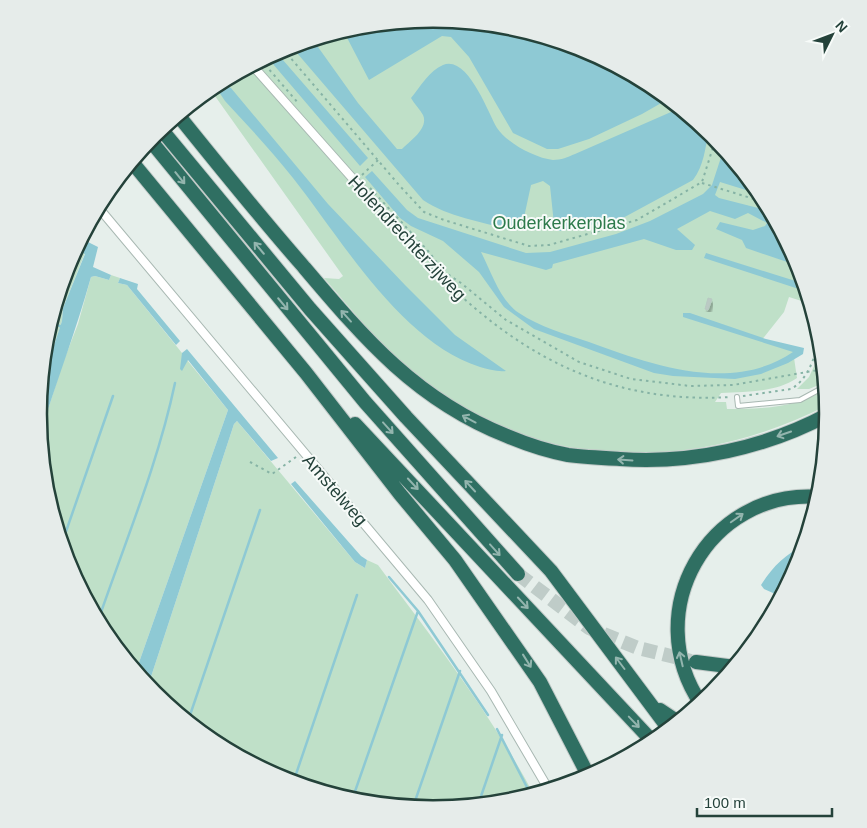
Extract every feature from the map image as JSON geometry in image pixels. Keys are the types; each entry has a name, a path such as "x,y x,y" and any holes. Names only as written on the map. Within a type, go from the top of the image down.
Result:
{"highway":[{"path":"182,120 240,192 390,363 438,402 476,423 530,445 567,454 639,461 674,460 741,448 792,431 820,418"},
{"path":"166,135 310,309 406,417 551,571 665,724"},
{"path":"155,146 365,402 518,574"},
{"path":"136,167 306,373 400,494 455,560 540,682 585,769"},
{"path":"306,373 412,482 647,736"},
{"path":"696,697 690,686 678,642 679,604 693,565 719,532 748,511 779,500 811,498"},
{"path":"696,662 727,665"},
{"path":"649,702 672,718"}],"street":[{"name":"Holendrechterzijweg","path":"257,70 357,179 362,189"},
{"name":"Amstelweg","path":"103,213 428,600 491,691 545,784"}],"lane":[{"path":"737,397 738,406 800,400 819,390"}],"path":[{"path":"289,56 424,212 529,246 549,245 637,220 702,182 713,147"},
{"path":"266,66 304,110"},
{"path":"378,160 357,179 429,252 442,271 461,283 506,320 579,362 631,379 690,386 733,385 818,370"},
{"path":"702,182 755,200"},
{"name":"Holendrechterzijweg","path":"362,189 414,250 458,296 519,342 582,376 645,394 704,399 737,397 790,389 797,385 809,372"},
{"path":"809,372 815,353"},
{"path":"250,462 272,474 303,452"}],"green space":[{"name":"Ouderkerkerplas","path":"408,28 459,28 509,35 534,41 558,48 604,67 627,79 669,107 724,159 755,199 780,243 791,266 803,301 789,297 784,312 761,341 793,351 797,378 770,389 721,393 715,402 726,402 727,409 765,408 791,404 819,393 820,409 781,426 732,441 683,450 633,453 584,449 535,439 488,421 442,395 409,370 365,325 324,278 339,279 343,276 215,96 240,79 286,57 309,48 358,35"},
{"path":"83,252 85,253 63,308 62,321 52,351 60,314 76,266"},
{"path":"111,275 120,278 118,283 127,285 182,353 182,359 187,360 228,410 139,664 112,629 76,562 54,489 48,439 47,413 62,365 78,324 91,277 95,276 109,280"},
{"path":"816,361 819,385 809,389 797,389 809,377"},
{"path":"237,421 355,562 365,568 367,560 378,565 480,705 530,788 459,800 408,800 358,793 333,787 286,771 240,749 198,721 151,677 234,424"}],"water":[{"path":"408,28 459,28 509,35 558,48 604,67 627,79 662,102 589,139 558,149 547,149 513,133 469,57 451,37 442,36 369,80 347,38"},
{"name":"Ouderkerkerplas","path":"317,46 358,103 397,149 402,149 410,142 423,125 423,115 411,98 438,67 452,64 469,77 502,134 522,149 546,159 562,159 570,156 671,112 672,109 707,141 702,163 693,180 621,219 559,231 554,224 550,186 543,181 531,185 523,222 511,230 454,215 423,200 297,53"},
{"path":"282,59 368,158 360,166 272,63"},
{"path":"229,87 328,204 405,285 455,335 506,371 496,371 480,367 451,354 424,336 399,313 375,286 285,168 219,93"},
{"path":"721,156 749,191 720,182 715,195 719,198 761,209 789,263 746,248 742,240 716,229 720,222 753,230 765,226 767,223 748,213 735,219 710,211 677,229 695,245 692,250 676,250 644,239 553,264 552,268 546,270 481,252 501,293 512,308 519,313 553,330 639,359 691,371 718,373 744,371 769,365 793,352 683,317 683,313 690,313 766,339 804,348 803,354 788,363 761,374 735,379 673,376 654,373 534,329 504,307 479,272 443,241 411,226 400,218 365,177 372,171 407,210 418,218 526,253 550,252 616,234 650,221 703,194 712,185"},
{"path":"88,242 98,247 93,267 111,275 109,280 95,276 91,277 47,414 52,351 62,321 63,308 85,254 82,253"},
{"path":"706,253 796,281 799,289 704,258"},
{"path":"120,278 138,284 137,289 180,341 176,345 127,285 118,283"},
{"path":"187,349 278,458 271,461 237,421 234,424 151,677 139,664 228,410 188,360 182,371 180,369 182,353"},
{"path":"295,481 361,556 367,560 365,568 355,562 291,484"},
{"path":"795,550 775,594 764,589 761,585 770,572"}],"building":[{"path":"708,298 712,299 708,310 705,309"}],"waterway":[{"path":"57,325 63,327"},
{"path":"101,611 160,443 175,383"},
{"path":"66,532 113,396"},
{"path":"190,714 260,510"},
{"path":"389,577 418,611 488,715"},
{"path":"296,775 357,595"},
{"path":"355,792 418,611"},
{"path":"415,800 460,671"},
{"path":"497,729 528,789"},
{"path":"481,797 502,735"}],"tunnel":[{"path":"518,574 589,628 638,648 691,661"}]}
